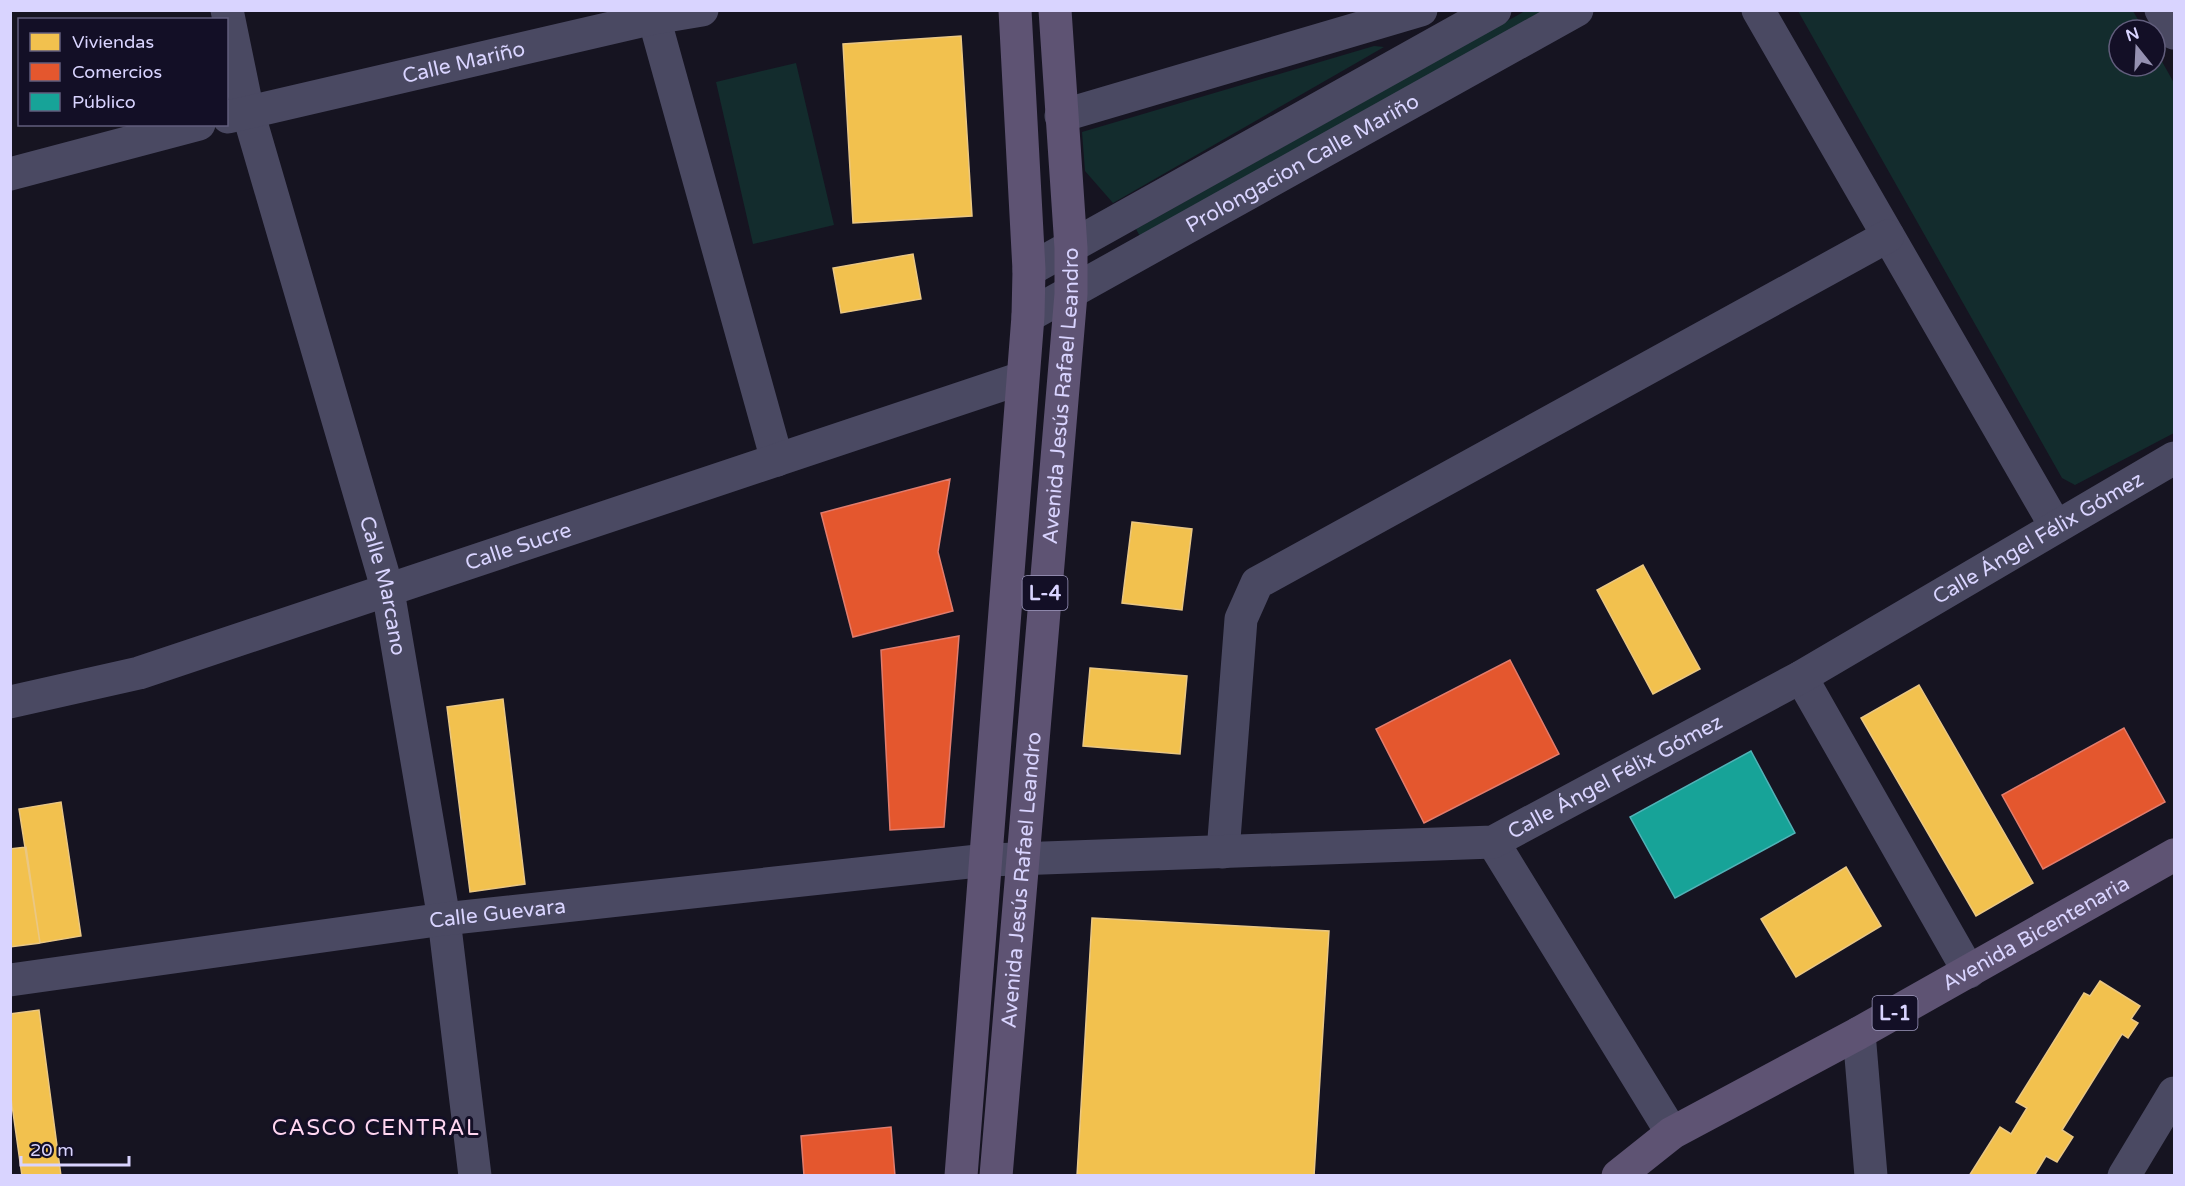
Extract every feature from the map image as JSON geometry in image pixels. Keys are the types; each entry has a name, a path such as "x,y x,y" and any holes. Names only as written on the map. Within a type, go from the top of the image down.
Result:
{"main road":[{"name":"Avenida Jesús Rafael Leandro","path":"961,1176 1028,316 1029,270 1015,10"},
{"name":"Avenida Jesús Rafael Leandro","path":"996,1176 1071,294 1071,248 1055,10"},
{"name":"Avenida Bicentenaria","path":"1618,1176 1672,1133 1859,1033 2174,855"}],"street":[{"name":"Calle Mariño","path":"237,115 654,18 702,10"},
{"path":"1061,116 1421,10"},
{"name":"Prolongacion Calle Mariño","path":"1029,270 1495,10"},
{"name":"Prolongacion Calle Mariño","path":"1028,316 1577,10"},
{"path":"1758,10 2056,527"},
{"path":"2162,10 2175,33"},
{"path":"654,18 777,460"},
{"name":"Calle Marcano","path":"228,20 237,115 388,591 444,919 475,1176"},
{"path":"10,174 191,126"},
{"path":"1223,852 1241,619 1257,584 1888,236"},
{"name":"Calle Sucre","path":"10,702 140,673 1022,378"},
{"name":"Calle Ángel Félix Gómez","path":"987,860 1493,842 1801,677 2175,458"},
{"path":"1801,677 1969,972"},
{"path":"1493,842 1672,1133"},
{"name":"Calle Guevara","path":"10,980 444,919 987,860"},
{"path":"1859,1033 1871,1176"},
{"path":"2124,1176 2175,1093"}],"green space":[{"path":"1525,11 1551,11 1142,240 1136,229"},
{"path":"1798,11 2133,11 2137,18 2107,18 2107,78 2167,78 2167,70 2174,83 2174,433 2075,485 2062,478"},
{"path":"1374,46 1384,47 1113,203 1085,171 1082,132"},
{"path":"796,63 834,225 753,244 716,82"}],"building: Viviendas":[{"path":"961,36 972,216 853,223 843,44"},
{"path":"913,254 921,299 841,313 833,268"},
{"path":"1132,522 1192,529 1182,610 1122,603"},
{"path":"1643,565 1700,669 1653,694 1597,590"},
{"path":"1090,668 1187,676 1180,754 1083,746"},
{"path":"1919,685 2033,883 1976,916 1861,718"},
{"path":"503,699 525,884 470,892 447,707"},
{"path":"61,802 81,936 40,943 19,809"},
{"path":"26,847 40,943 10,947 10,849"},
{"path":"1846,867 1881,926 1796,977 1761,919"},
{"path":"1092,918 1329,931 1314,1176 1077,1176"},
{"path":"2100,981 2140,1006 2131,1019 2138,1023 2128,1038 2122,1034 2062,1130 2073,1137 2057,1162 2046,1156 2034,1176 1969,1176 2000,1127 2011,1134 2027,1108 2016,1102 2084,993 2090,996"},
{"path":"39,1010 61,1176 22,1176 10,1091 10,1014"}],"building: Comercios":[{"path":"950,479 938,552 953,611 853,637 821,513"},
{"path":"959,636 944,827 890,830 881,650"},
{"path":"1510,660 1559,754 1424,823 1376,729"},
{"path":"2124,728 2165,802 2043,869 2002,795"},
{"path":"891,1127 895,1176 804,1176 801,1136"}],"building: Público":[{"path":"1751,751 1795,833 1675,898 1630,817"}],"district":[{"name":"CASCO CENTRAL","path":"376,1127"}]}
